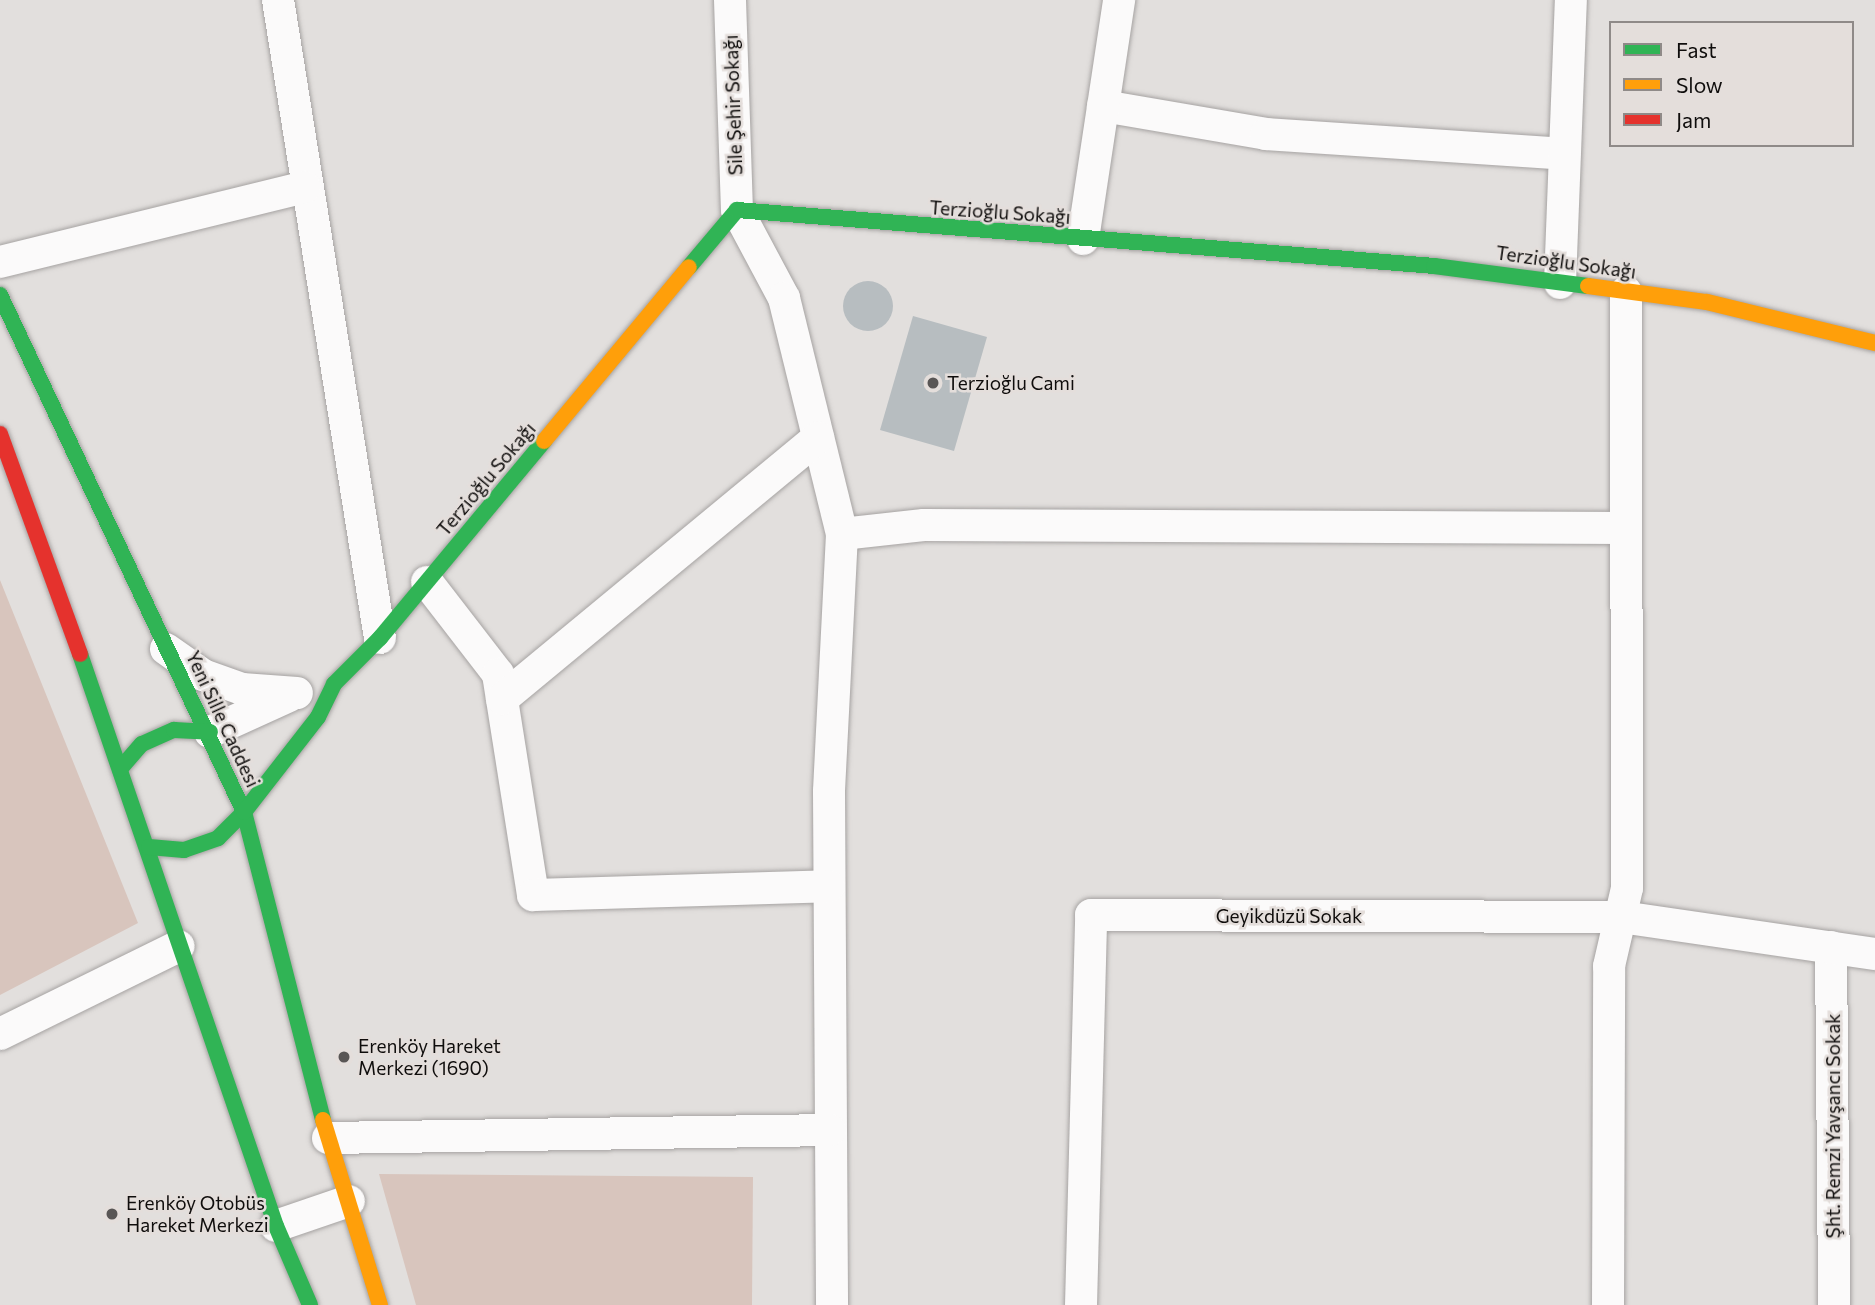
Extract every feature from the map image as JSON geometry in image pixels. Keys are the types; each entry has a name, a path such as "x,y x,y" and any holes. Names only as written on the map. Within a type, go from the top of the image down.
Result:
{"main road":[{"name":"Terzioğlu Sokağı","path":"244,812 318,717 334,684 380,638 737,210 1434,266 1707,302 1875,344"},
{"name":"Yeni Sille Caddesi","path":"0,295 166,649 210,732 244,812 328,1138 380,1305"},
{"path":"0,434 149,847 179,946 276,1226 310,1305"},
{"path":"120,769 142,744 174,730 210,732"},
{"path":"149,847 184,850 218,838 244,812"}],"street":[{"path":"278,0 305,187 380,638"},
{"name":"Sile Şehir Sokağı","path":"730,0 737,210"},
{"path":"1083,239 1119,0"},
{"path":"1560,283 1570,0"},
{"path":"1103,106 1266,134 1564,154"},
{"path":"0,262 305,187"},
{"path":"737,210 784,298 842,534 829,792 832,1305"},
{"path":"1608,1305 1609,966 1628,888 1626,292"},
{"path":"502,699 818,438"},
{"path":"842,534 924,525 1626,528"},
{"path":"427,582 498,674 533,895 829,886"},
{"path":"166,649 203,675 242,689 297,693"},
{"path":"210,732 297,693 334,684"},
{"name":"Geyikdüzü Sokak","path":"1082,1305 1091,915 1621,917 1875,954"},
{"path":"0,1034 179,946"},
{"name":"Şht. Remzi Yavşancı Sokak","path":"1831,947 1834,1305"},
{"path":"328,1138 830,1130"},
{"path":"276,1226 349,1201"}],"shaded area":[{"path":"0,580 138,923 0,995"},
{"path":"379,1174 753,1177 752,1305 416,1305"}],"building":[{"path":"868,281 886,288 893,306 886,324 868,331 850,324 843,306 850,288"},
{"name":"Terzioğlu Cami","path":"913,316 987,337 954,451 880,430"}],"traffic: fast":[{"path":"689,267 737,210 1434,266 1588,286"},
{"path":"0,295 244,812 323,1120"},
{"path":"149,847 184,850 218,838 244,812 318,717 334,684 380,638 544,441"},
{"path":"80,654 276,1226 310,1305"},
{"path":"120,769 142,744 174,730 210,732"}],"traffic: slow":[{"path":"544,441 689,267"},
{"path":"1588,286 1707,302 1875,343"},
{"path":"323,1120 380,1305"}],"traffic: jam":[{"path":"0,434 80,654"}],"place":[{"name":"Terzioğlu Cami","path":"933,383"},
{"name":"Erenköy Hareket Merkezi (1690)","path":"344,1057"},
{"name":"Erenköy Otobüs Hareket Merkezi","path":"112,1214"}]}
